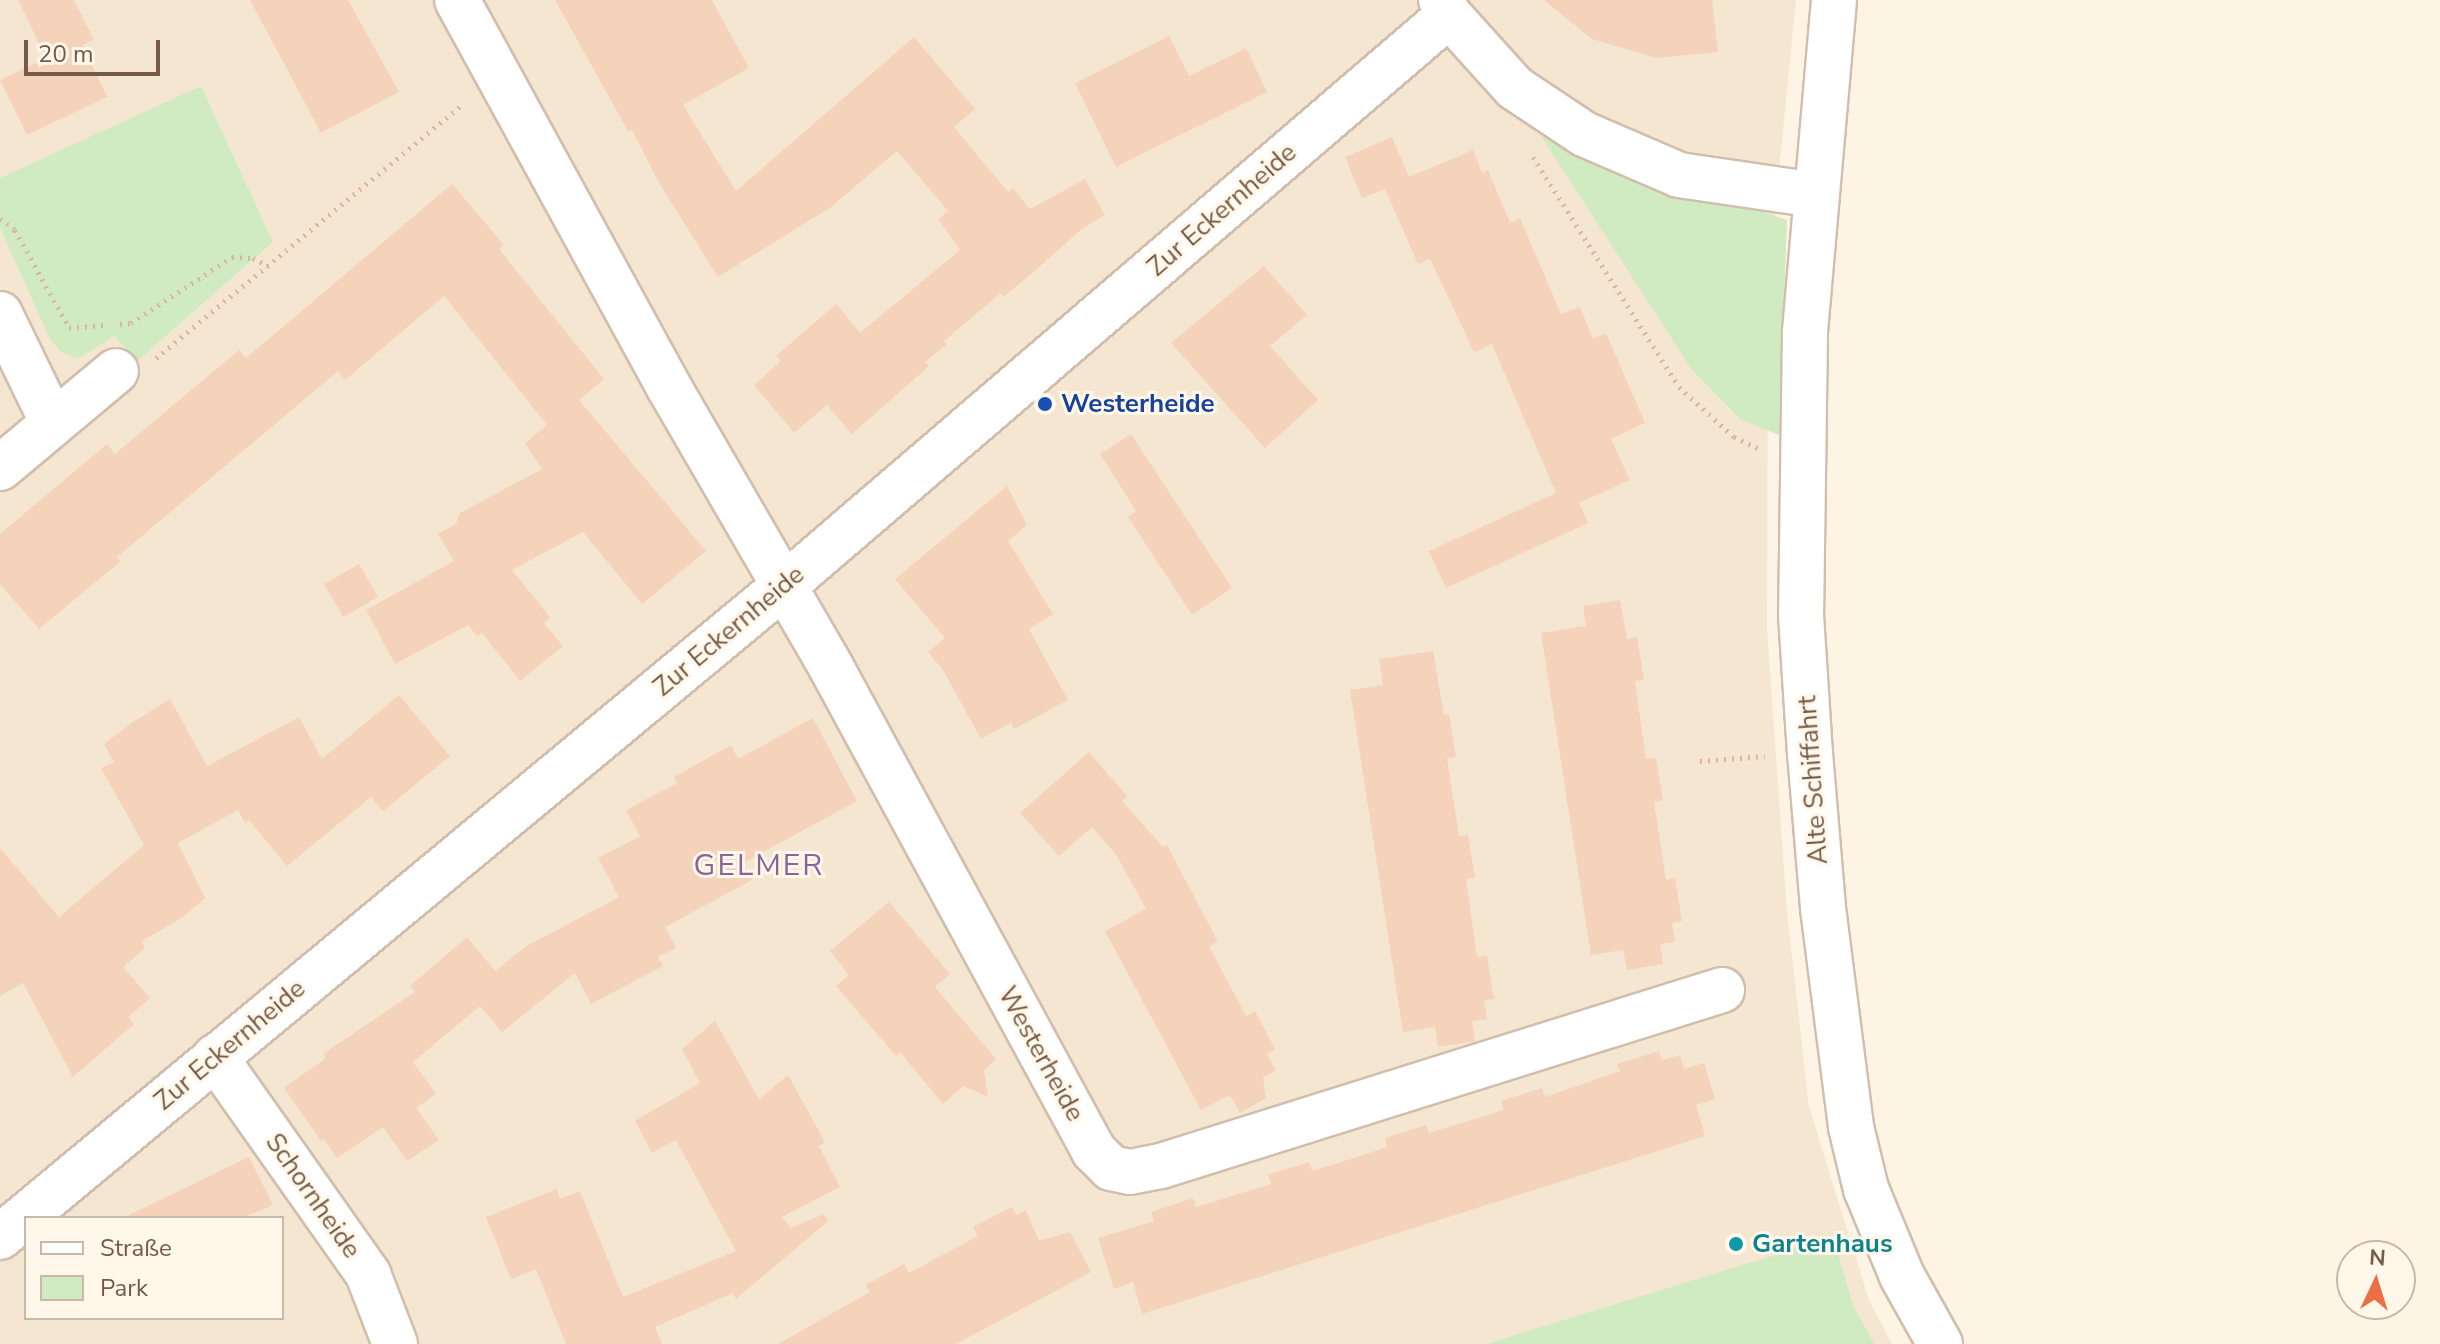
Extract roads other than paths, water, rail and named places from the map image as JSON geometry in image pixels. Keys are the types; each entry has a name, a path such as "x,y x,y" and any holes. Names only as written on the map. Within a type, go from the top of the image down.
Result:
{"street":[{"name":"Westerheide","path":"457,0 670,389 785,585 1094,1151 1111,1168 1130,1172 1161,1166 1722,990"},
{"name":"Alte Schiffahrt","path":"1834,0 1805,334 1801,615 1810,753 1828,954 1851,1127 1866,1189 1902,1276 1940,1344"},
{"path":"1445,8 1515,88 1584,134 1679,175 1816,195"},
{"name":"Zur Eckernheide","path":"25,1216 785,585 1445,8"},
{"path":"0,314 53,423"},
{"path":"0,468 116,371"},
{"name":"Schornheide","path":"215,1057 368,1274 395,1344"},
{"name":"Zur Eckernheide","path":"0,1237 24,1217"}],"place":[{"name":"Westerheide","path":"1045,404"},
{"name":"Gartenhaus","path":"1736,1244"}],"district":[{"name":"GELMER","path":"759,866"}]}
